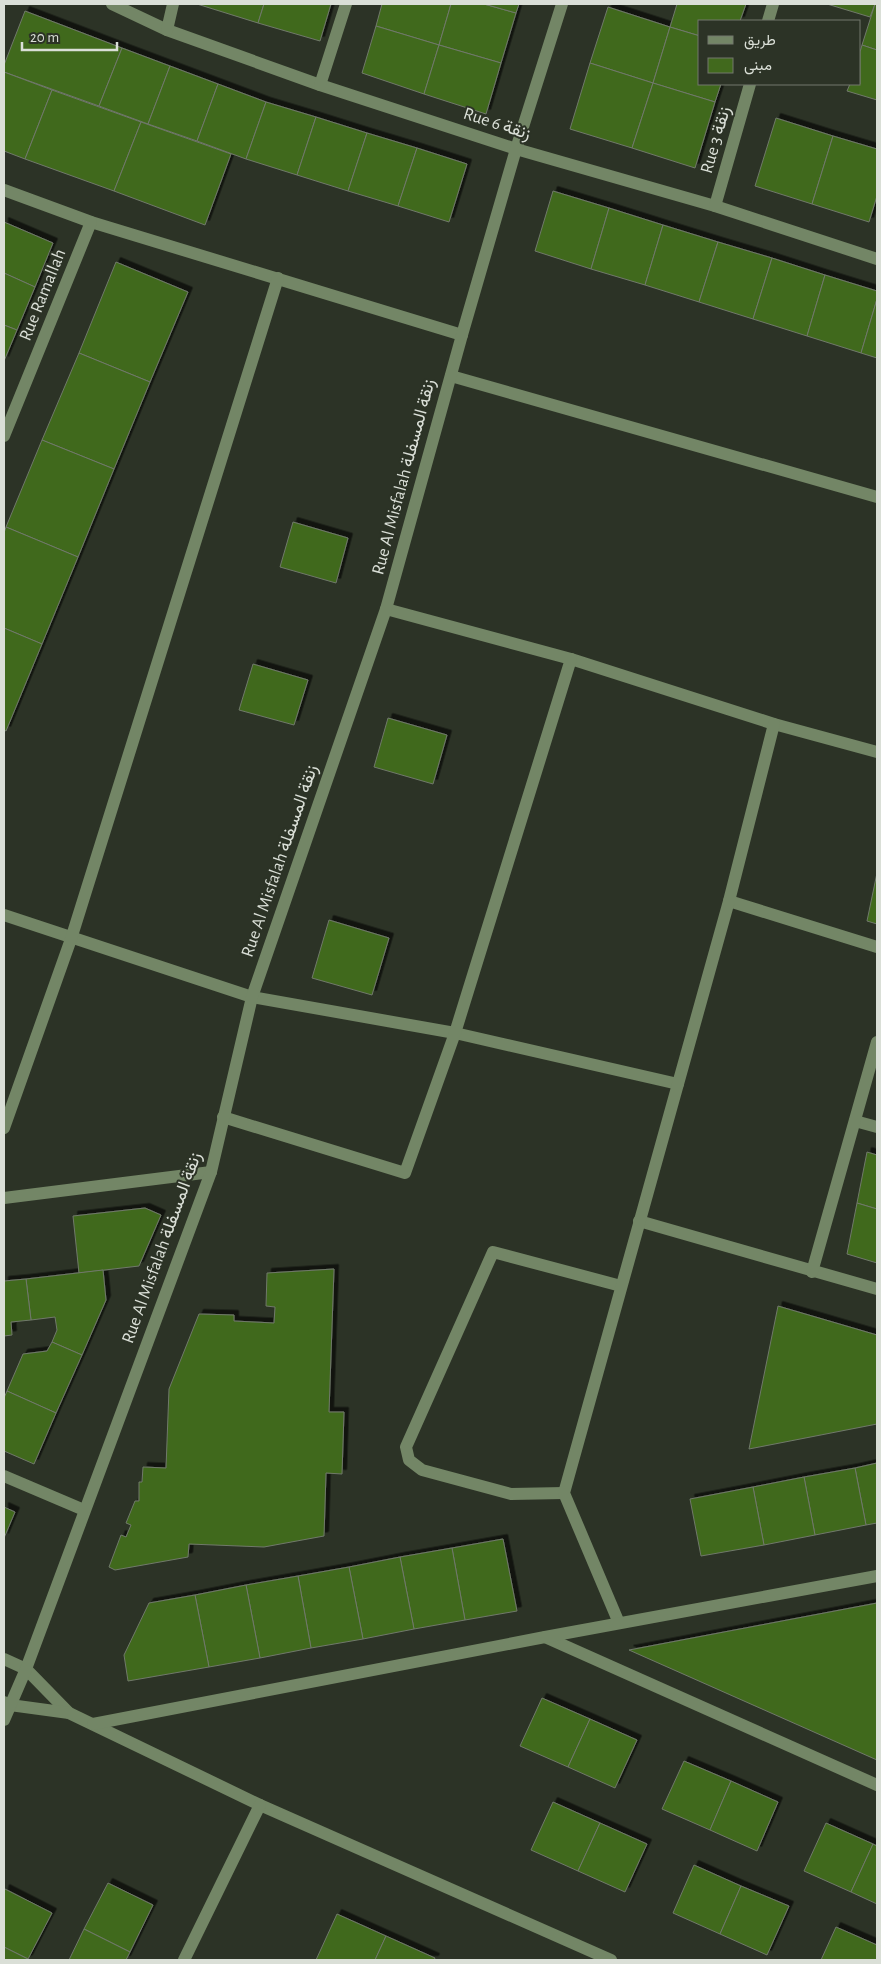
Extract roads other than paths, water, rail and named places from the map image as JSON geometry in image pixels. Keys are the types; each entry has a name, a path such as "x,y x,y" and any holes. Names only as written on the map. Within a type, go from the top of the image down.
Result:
{"street":[{"name":"Rue 6 زنقة","path":"112,4 167,30 320,85 516,149 715,206 877,259"},
{"path":"167,30 173,4"},
{"path":"320,85 346,4"},
{"name":"Rue Al Misfalah زنقة المسفلة","path":"4,1720 7,1704 26,1669 211,1172 252,997 386,609 450,376 516,149 562,4"},
{"path":"768,20 773,4"},
{"name":"Rue 3 زنقة","path":"715,206 750,85"},
{"path":"4,190 92,222 462,335"},
{"name":"Rue Ramallah","path":"4,436 92,222"},
{"path":"4,1128 71,939 278,278"},
{"path":"450,376 877,497"},
{"path":"386,609 571,659 774,724 877,752"},
{"path":"223,1117 405,1173 455,1033 571,659"},
{"path":"619,1623 564,1493 729,901 774,724"},
{"path":"729,901 877,947"},
{"path":"4,915 71,939 252,997 455,1033 678,1084"},
{"path":"812,1272 877,1042"},
{"path":"855,1121 877,1127"},
{"path":"4,1198 211,1172"},
{"path":"639,1222 877,1289"},
{"path":"564,1493 511,1494 422,1470 409,1460 406,1447 493,1252 621,1286"},
{"path":"4,1476 84,1510"},
{"path":"93,1724 619,1623 877,1576"},
{"path":"545,1637 877,1785"},
{"path":"4,1659 26,1669 69,1713"},
{"path":"7,1704 69,1713 260,1806 611,1960"},
{"path":"184,1960 260,1806"}]}
